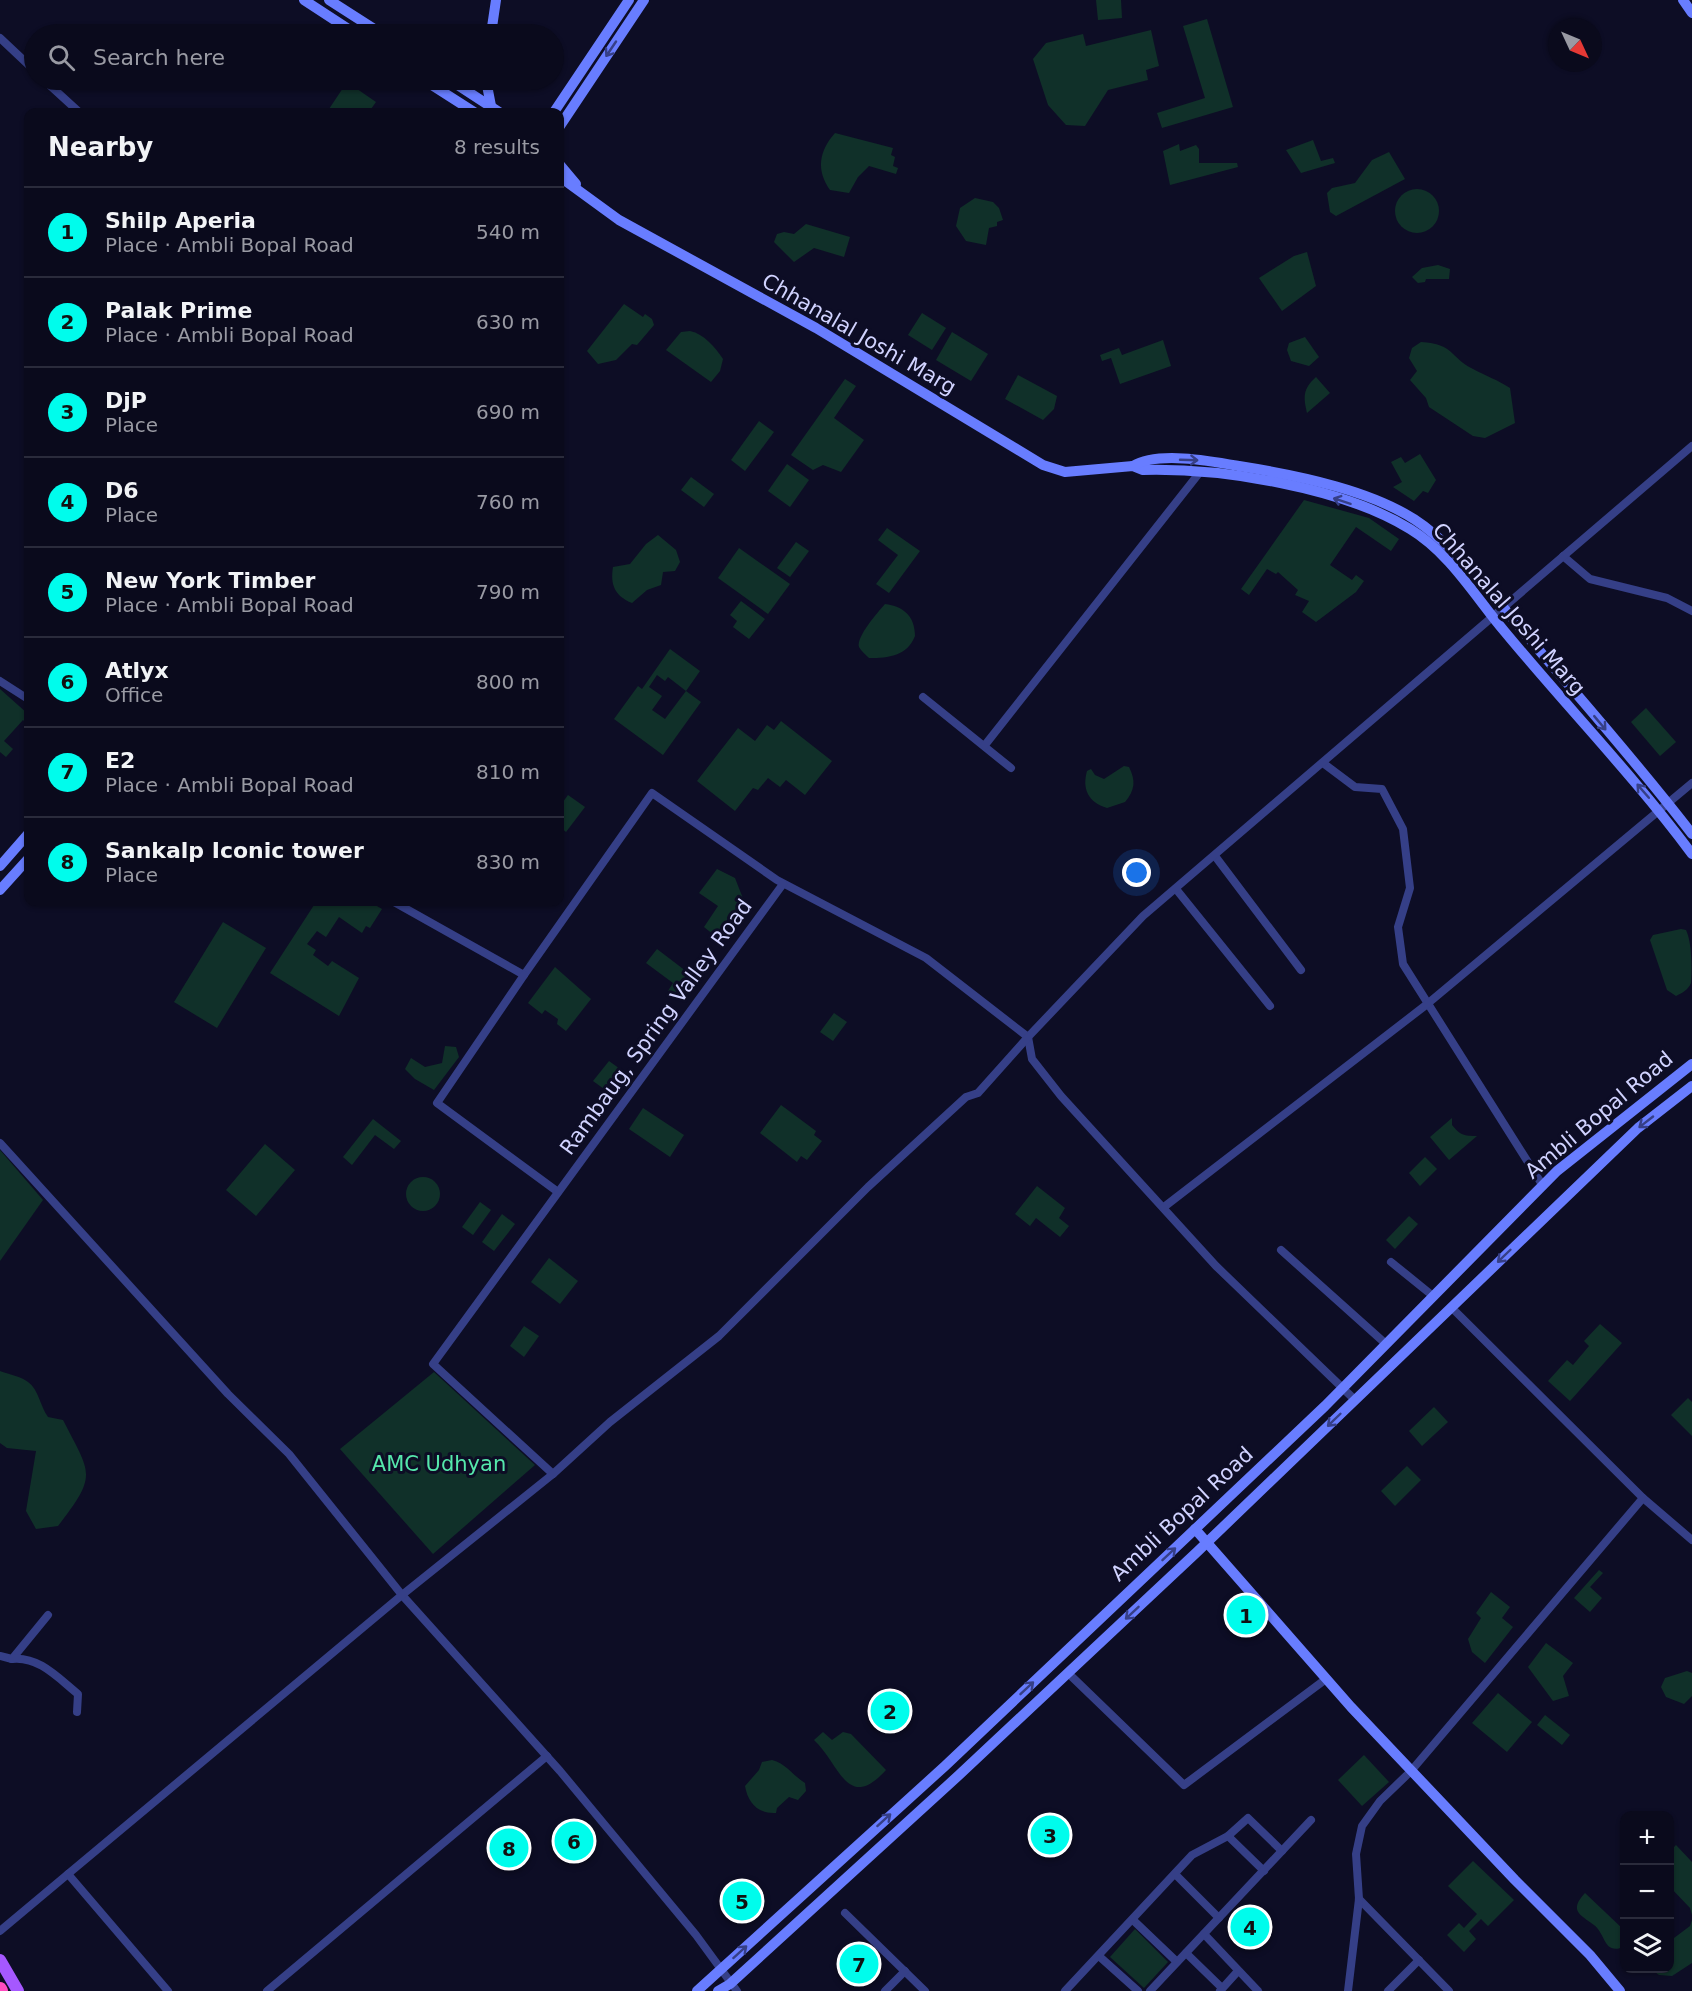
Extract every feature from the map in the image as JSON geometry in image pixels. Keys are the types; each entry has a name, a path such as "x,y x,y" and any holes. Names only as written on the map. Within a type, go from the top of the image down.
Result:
{"main road":[{"path":"0,1960 18,1991"}],"street":[{"path":"304,0 341,24"},
{"path":"329,0 366,24"},
{"path":"492,24 496,0"},
{"path":"557,108 629,0"},
{"path":"564,120 644,0"},
{"path":"1683,0 1692,13"},
{"path":"0,38 24,61"},
{"path":"55,90 75,108"},
{"path":"440,90 468,108"},
{"path":"466,90 493,108"},
{"path":"489,90 495,108"},
{"name":"Chhanalal Joshi Marg","path":"564,171 578,190"},
{"name":"Chhanalal Joshi Marg","path":"564,180 619,220 816,328 1043,465 1065,472 1133,466 1143,470 1200,472 1254,478 1311,491 1415,526 1492,616 1692,834"},
{"path":"0,1931 402,1595 553,1474 610,1422 719,1336 868,1187 966,1097 978,1093 1143,916 1692,446"},
{"name":"Chhanalal Joshi Marg","path":"1133,466 1143,459 1208,461 1277,472 1330,485 1387,506 1454,555 1502,608 1664,806 1692,854"},
{"path":"985,746 1200,472"},
{"path":"1563,556 1590,579 1666,598 1692,611"},
{"path":"0,681 24,696"},
{"path":"923,697 1011,768"},
{"path":"1323,763 1355,787 1382,789 1403,829 1410,888 1398,927 1403,964 1426,1005 1543,1186"},
{"path":"1164,1207 1426,1005 1692,783"},
{"path":"558,1192 437,1103 652,793 783,884 926,958 1028,1037 1032,1059 1043,1076 1231,1282 1354,1400"},
{"path":"0,866 24,839"},
{"path":"1215,856 1302,970"},
{"path":"0,890 24,863"},
{"name":"Rambaug, Spring Valley Road","path":"553,1474 433,1364 783,884"},
{"path":"1176,889 1270,1006"},
{"path":"401,906 524,975"},
{"name":"Ambli Bopal Road","path":"697,1991 945,1766 1195,1529 1341,1389 1543,1186 1692,1064"},
{"name":"Ambli Bopal Road","path":"718,1991 734,1987 1208,1542 1638,1128 1692,1086"},
{"path":"0,1143 228,1394 289,1454 402,1595 547,1756 722,1968 734,1987"},
{"path":"1281,1250 1386,1344"},
{"path":"1391,1262 1433,1296"},
{"path":"1451,1307 1643,1498 1692,1540"},
{"path":"1348,1991 1359,1899 1356,1854 1362,1826 1380,1802 1411,1771 1643,1498"},
{"path":"1195,1529 1326,1679 1515,1880 1590,1954 1620,1991"},
{"path":"12,1659 48,1615"},
{"path":"0,1656 12,1659 25,1658 41,1664 78,1694 77,1712"},
{"path":"1068,1673 1184,1785 1326,1679"},
{"path":"267,1991 547,1756"},
{"path":"1065,1991 1100,1957 1192,1855 1228,1836 1248,1818 1282,1851"},
{"path":"1150,1991 1311,1820"},
{"path":"1228,1836 1264,1871"},
{"path":"68,1874 168,1991"},
{"path":"1175,1874 1219,1918"},
{"path":"1359,1899 1449,1991"},
{"path":"845,1913 925,1991"},
{"path":"1133,1920 1177,1962"},
{"path":"1204,1934 1258,1991"},
{"path":"1186,1953 1221,1990 1238,1971"},
{"path":"1100,1957 1138,1991"},
{"path":"1388,1991 1419,1960"},
{"path":"885,1991 905,1971"}],"green space":[{"path":"1096,0 1121,0 1122,18 1098,20"},
{"path":"1207,19 1233,107 1162,128 1157,113 1205,98 1183,26"},
{"path":"1151,30 1159,66 1146,70 1148,80 1108,90 1085,126 1066,125 1048,105 1033,59 1046,43 1083,34 1086,46"},
{"path":"342,90 359,90 376,102 372,108 330,108"},
{"path":"835,133 893,148 891,155 895,157 893,166 898,168 896,174 869,166 858,177 849,193 830,190 823,175 821,161 825,147"},
{"path":"1313,140 1321,161 1333,158 1335,163 1301,173 1286,150"},
{"path":"1179,144 1180,151 1196,145 1199,149 1199,163 1237,163 1238,167 1170,185 1163,151"},
{"path":"1389,152 1405,179 1336,216 1330,212 1327,193 1332,188 1355,183 1372,160"},
{"path":"1417,189 1426,190 1433,195 1438,202 1438,220 1433,227 1426,232 1417,233 1408,232 1401,227 1396,220 1395,211 1396,202 1401,195 1408,190"},
{"path":"975,198 993,202 999,208 1003,220 997,222 997,226 989,228 986,245 966,241 956,226 960,208"},
{"path":"806,224 850,237 844,257 814,248 794,262 774,242 777,234 784,232 794,234"},
{"path":"1307,252 1316,286 1282,311 1259,278 1294,256"},
{"path":"1438,265 1450,269 1449,279 1426,279 1425,282 1418,283 1412,277 1422,268"},
{"path":"624,304 643,317 645,314 652,319 654,325 637,345 632,344 616,360 598,364 587,351"},
{"path":"922,313 946,328 932,350 908,335"},
{"path":"690,331 709,342 723,359 720,371 711,382 666,350 681,332"},
{"path":"952,332 988,354 971,381 936,360"},
{"path":"1305,337 1319,357 1309,366 1291,361 1287,350 1289,343"},
{"path":"1163,340 1171,366 1120,384 1111,358 1102,361 1100,355 1119,348 1122,355"},
{"path":"1421,342 1446,348 1465,364 1510,388 1515,423 1485,438 1473,436 1429,407 1426,398 1410,380 1417,371 1409,358 1412,348"},
{"path":"1018,375 1057,396 1054,409 1043,420 1005,399"},
{"path":"1316,377 1330,393 1307,413 1305,393"},
{"path":"845,379 856,386 834,418 864,440 841,472 823,465 813,470 791,455"},
{"path":"759,421 774,432 745,471 731,460"},
{"path":"1420,454 1436,480 1428,493 1423,491 1414,501 1393,487 1402,482 1391,462 1401,457 1405,463"},
{"path":"787,464 809,480 790,507 768,491"},
{"path":"691,477 714,494 704,507 681,490"},
{"path":"1304,500 1369,518 1399,539 1391,551 1356,527 1330,565 1352,580 1356,575 1364,581 1356,592 1316,622 1302,612 1309,601 1295,595 1298,590 1278,572 1276,574 1267,569 1249,595 1241,589"},
{"path":"887,528 920,551 889,593 876,584 898,555 878,540"},
{"path":"658,535 676,550 680,562 675,571 663,572 661,585 647,590 632,603 621,597 615,589 612,579 613,567 630,564 646,544"},
{"path":"796,542 809,551 790,577 777,568"},
{"path":"739,548 790,584 768,614 718,578"},
{"path":"741,601 765,619 749,639 733,627 737,621 730,615"},
{"path":"885,604 907,613 913,623 915,636 912,643 902,652 869,658 859,647 859,643 868,625"},
{"path":"670,649 700,671 686,691 701,702 663,755 614,719 638,686 642,689","holes":["657,675 665,681 668,677 686,691 665,719 652,710 662,696 649,687"]},
{"path":"0,689 24,710 24,721 4,741 13,749 6,757 0,752"},
{"path":"1646,708 1676,742 1660,756 1631,722"},
{"path":"781,721 832,761 805,795 786,780 780,787 768,778 758,790 753,788 735,811 697,781 738,728 755,741 767,725 774,730"},
{"path":"1124,766 1129,767 1133,777 1133,789 1125,802 1107,808 1095,802 1086,789 1087,771 1091,769 1095,775 1104,779"},
{"path":"568,795 585,807 566,832 564,830 564,800"},
{"path":"717,869 735,878 744,901 719,939 704,927 718,906 699,893"},
{"path":"313,906 377,906 382,909 370,928 366,926 362,933 339,917 326,937 317,931 307,944 316,950 313,955 328,966 332,961 359,978 339,1016 270,973"},
{"path":"223,922 266,948 217,1028 174,1002"},
{"path":"1686,930 1689,942 1691,983 1687,989 1676,996 1667,990 1650,940 1653,935"},
{"path":"657,949 695,978 678,999 668,991 673,983 646,963"},
{"path":"555,967 591,999 566,1031 557,1024 558,1019 545,1010 542,1014 528,1003"},
{"path":"834,1013 847,1022 833,1041 820,1032"},
{"path":"445,1046 456,1047 459,1057 434,1090 415,1079 405,1069 411,1058 425,1067 442,1063"},
{"path":"609,1061 627,1074 611,1094 593,1081"},
{"path":"781,1105 816,1131 814,1135 822,1141 807,1160 801,1156 797,1162 760,1133"},
{"path":"643,1108 684,1135 670,1157 629,1129"},
{"path":"1452,1118 1452,1125 1460,1133 1477,1136 1449,1160 1430,1137"},
{"path":"373,1119 401,1141 394,1149 375,1135 352,1165 343,1157"},
{"path":"265,1144 295,1170 256,1216 226,1190"},
{"path":"0,1150 43,1200 0,1261"},
{"path":"1425,1157 1437,1169 1420,1186 1409,1173"},
{"path":"423,1177 435,1182 440,1194 435,1206 423,1211 411,1206 406,1194 411,1182"},
{"path":"1037,1186 1065,1208 1059,1218 1069,1226 1060,1237 1036,1218 1030,1226 1015,1214"},
{"path":"480,1202 491,1210 473,1235 462,1227"},
{"path":"502,1214 515,1224 494,1251 482,1242"},
{"path":"1409,1216 1418,1224 1395,1249 1386,1240"},
{"path":"549,1258 578,1281 560,1304 531,1282"},
{"path":"1600,1324 1622,1343 1570,1401 1548,1381 1567,1360 1573,1365 1589,1346 1584,1341"},
{"path":"524,1326 539,1336 524,1357 510,1346"},
{"path":"0,1371 32,1385 48,1417 63,1420 80,1452 86,1474 85,1484 58,1526 36,1529 26,1511 36,1451 7,1448 0,1443"},
{"name":"AMC Udhyan","path":"434,1372 535,1465 433,1554 340,1449"},
{"path":"1688,1398 1692,1402 1692,1436 1671,1415"},
{"path":"1434,1407 1448,1422 1422,1446 1409,1431"},
{"path":"1407,1466 1421,1480 1395,1506 1381,1491"},
{"path":"1599,1570 1603,1573 1590,1587 1602,1598 1590,1612 1574,1598"},
{"path":"1491,1592 1510,1607 1502,1618 1513,1627 1485,1663 1472,1652 1468,1639 1481,1618 1476,1613"},
{"path":"1546,1643 1573,1663 1563,1676 1569,1696 1553,1701 1528,1667"},
{"path":"1687,1671 1692,1673 1692,1696 1684,1704 1666,1697 1661,1687 1665,1678"},
{"path":"1498,1693 1532,1722 1507,1752 1472,1723"},
{"path":"1545,1715 1570,1735 1562,1745 1537,1725"},
{"path":"823,1732 832,1740 843,1732 851,1734 886,1770 873,1782 862,1787 853,1786 845,1780 814,1740"},
{"path":"1364,1755 1389,1782 1362,1806 1338,1780"},
{"path":"772,1760 782,1764 805,1783 806,1791 798,1800 789,1797 777,1808 776,1813 764,1812 755,1806 745,1786 759,1770 762,1762"},
{"path":"1676,1845 1692,1862 1692,1915 1690,1908 1674,1891 1674,1847"},
{"path":"1473,1861 1514,1900 1488,1926 1481,1919 1469,1931 1476,1939 1464,1952 1447,1935 1459,1923 1464,1928 1477,1914 1448,1886"},
{"path":"1585,1893 1620,1926 1620,1948 1608,1946 1598,1929 1578,1912 1577,1904"},
{"path":"1692,1920 1692,1963 1672,1976 1659,1975 1656,1973 1674,1973 1674,1938 1690,1926"},
{"path":"1135,1929 1168,1962 1144,1988 1110,1957"}],"place":[{"name":"Shilp Aperia","path":"1246,1615"},
{"name":"Palak Prime","path":"890,1711"},
{"name":"DjP","path":"1050,1835"},
{"name":"Atlyx","path":"574,1841"},
{"name":"Sankalp Iconic tower","path":"509,1848"},
{"name":"New York Timber","path":"742,1901"},
{"name":"D6","path":"1250,1927"},
{"name":"E2","path":"859,1964"}]}
